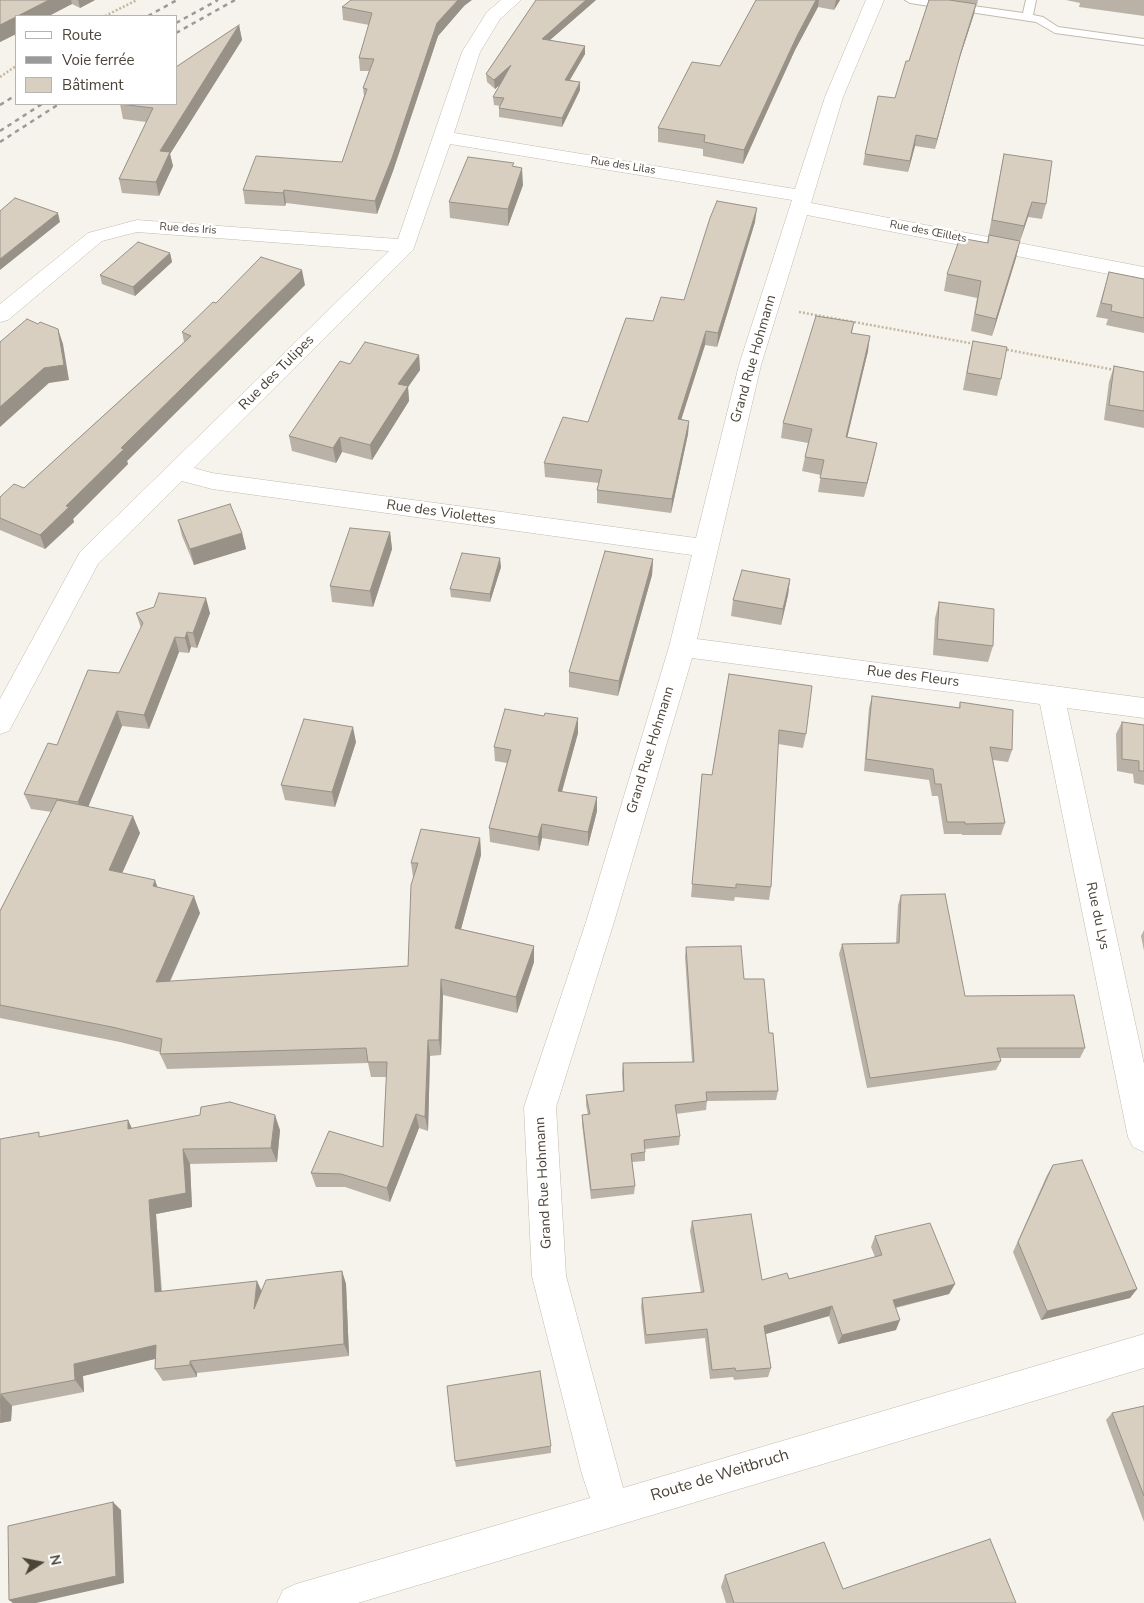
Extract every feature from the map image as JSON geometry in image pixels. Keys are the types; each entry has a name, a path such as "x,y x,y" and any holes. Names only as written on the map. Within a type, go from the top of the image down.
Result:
{"street":[{"name":"Rue des Tulipes","path":"0,724 89,558 406,246 471,52 493,16 512,0"},
{"name":"Grand Rue Hohmann","path":"612,1509 600,1474 548,1276 540,1107 600,922 682,647 750,365 834,97 875,0"},
{"name":"Rue des Lilas","path":"444,137 801,201"},
{"name":"Rue des Œillets","path":"801,201 1144,274"},
{"name":"Rue des Iris","path":"0,315 95,237 137,226 406,246"},
{"name":"Rue des Violettes","path":"178,472 231,484 705,548"},
{"name":"Rue des Fleurs","path":"682,647 1144,708"},
{"name":"Rue du Lys","path":"1051,695 1144,1137"},
{"name":"Route de Weitbruch","path":"296,1603 1144,1351"}],"lane":[{"path":"910,0 1039,19 1055,30 1144,42"},
{"path":"1027,17 1030,0"}],"path":[{"path":"107,15 137,0"},
{"path":"0,77 15,67"},
{"path":"769,307 980,345"},
{"path":"1000,349 1115,370"}],"building":[{"path":"0,0 49,0 20,15 15,15 15,17 0,25"},
{"path":"351,0 458,0 437,23 392,158 375,201 284,190 283,193 243,190 256,156 342,162 367,89 363,88 374,59 359,58 372,13 342,7"},
{"path":"536,0 586,0 542,39 585,46 565,80 580,82 562,118 499,108 504,98 493,97 511,65 494,80 486,74"},
{"path":"756,0 816,0 797,36 744,150 704,142 705,135 658,128 692,62 720,66"},
{"path":"929,0 949,0 976,4 937,139 916,135 910,161 865,154 878,96 895,98 906,61 909,61"},
{"path":"239,25 160,151 170,152 156,182 119,179 153,108 128,105 178,105 178,66"},
{"path":"1004,154 1052,161 1046,204 1032,202 1024,226 992,220"},
{"path":"468,157 514,163 512,166 522,168 508,209 449,202"},
{"path":"15,198 58,213 0,259 0,211"},
{"path":"717,201 757,208 718,333 706,331 678,419 689,421 672,499 597,490 602,470 544,463 563,417 588,422 626,318 653,321 661,297 684,300"},
{"path":"989,235 1020,241 996,319 975,314 981,281 947,274 960,238 988,243"},
{"path":"138,242 170,253 133,287 100,275"},
{"path":"261,257 302,270 121,448 124,449 66,506 69,507 40,535 0,518 0,497 14,484 24,488 191,336 182,332 213,302 216,303"},
{"path":"1109,272 1144,279 1144,318 1111,311 1112,305 1101,303"},
{"path":"816,316 854,322 851,333 870,336 846,437 877,443 867,483 820,478 824,460 805,457 812,429 783,423"},
{"path":"27,319 58,329 64,365 44,368 0,407 0,342"},
{"path":"973,341 1007,347 1001,379 967,373"},
{"path":"365,342 419,355 398,384 408,386 370,445 340,437 333,448 289,436 340,361 350,364"},
{"path":"1114,366 1144,372 1144,411 1109,405"},
{"path":"230,504 242,533 190,549 178,520"},
{"path":"350,528 390,532 370,591 330,586"},
{"path":"605,551 653,559 619,681 569,672"},
{"path":"462,553 500,558 490,594 450,589"},
{"path":"742,570 790,579 783,609 733,600"},
{"path":"159,593 206,598 193,633 187,632 185,638 175,637 144,715 117,711 78,802 24,794 48,743 57,745 88,670 119,673 143,623 136,613 154,607"},
{"path":"939,602 994,609 993,646 937,639"},
{"path":"729,674 812,686 806,734 779,730 771,887 736,884 736,888 692,884 702,774 712,775"},
{"path":"872,696 960,708 960,702 1013,710 1012,750 990,747 1005,823 965,824 965,822 947,822 941,784 935,784 933,769 866,759"},
{"path":"505,709 544,716 545,713 578,718 558,791 597,797 588,832 542,824 538,837 489,828 511,750 494,747"},
{"path":"304,719 353,727 332,792 281,785"},
{"path":"1122,722 1144,725 1144,771 1139,771 1139,761 1122,759"},
{"path":"57,800 133,816 109,870 155,880 153,886 194,896 156,982 408,966 411,885 418,863 411,863 421,829 480,838 455,928 534,946 516,997 441,979 439,1040 428,1040 425,1117 416,1114 387,1188 341,1174 311,1173 329,1131 383,1147 387,1062 368,1062 366,1048 160,1054 162,1039 0,1005 0,911"},
{"path":"945,894 965,996 1074,995 1085,1048 997,1048 1001,1061 870,1078 842,944 899,943 901,895"},
{"path":"741,946 744,979 764,979 769,1033 773,1033 778,1091 706,1092 707,1101 675,1105 680,1136 644,1140 645,1152 631,1154 635,1186 591,1190 582,1115 590,1114 586,1095 624,1091 623,1063 694,1062 686,947"},
{"path":"230,1102 275,1115 271,1148 183,1149 186,1193 149,1200 155,1292 257,1281 254,1309 266,1280 342,1271 344,1344 190,1361 190,1365 155,1369 156,1345 74,1364 75,1380 1,1394 0,1410 0,1139 39,1132 39,1137 128,1120 128,1129 200,1115 201,1107"},
{"path":"1082,1160 1137,1289 1047,1311 1018,1242 1053,1165"},
{"path":"751,1214 762,1280 787,1273 789,1279 882,1255 875,1236 930,1223 955,1284 893,1300 900,1320 842,1335 832,1306 764,1326 771,1368 736,1371 735,1368 712,1370 707,1329 646,1335 642,1298 704,1292 692,1221"},
{"path":"540,1371 551,1446 455,1461 447,1386"},
{"path":"1144,1406 1144,1496 1112,1413"},
{"path":"113,1502 116,1576 9,1600 8,1526"},
{"path":"990,1539 1016,1603 734,1603 725,1575 824,1542 843,1589"}],"railway":[{"path":"150,15 177,0"},
{"path":"178,22 218,0"},
{"path":"178,32 235,0"},
{"path":"0,105 15,96"},
{"path":"0,131 40,105"},
{"path":"0,142 57,105"}]}
